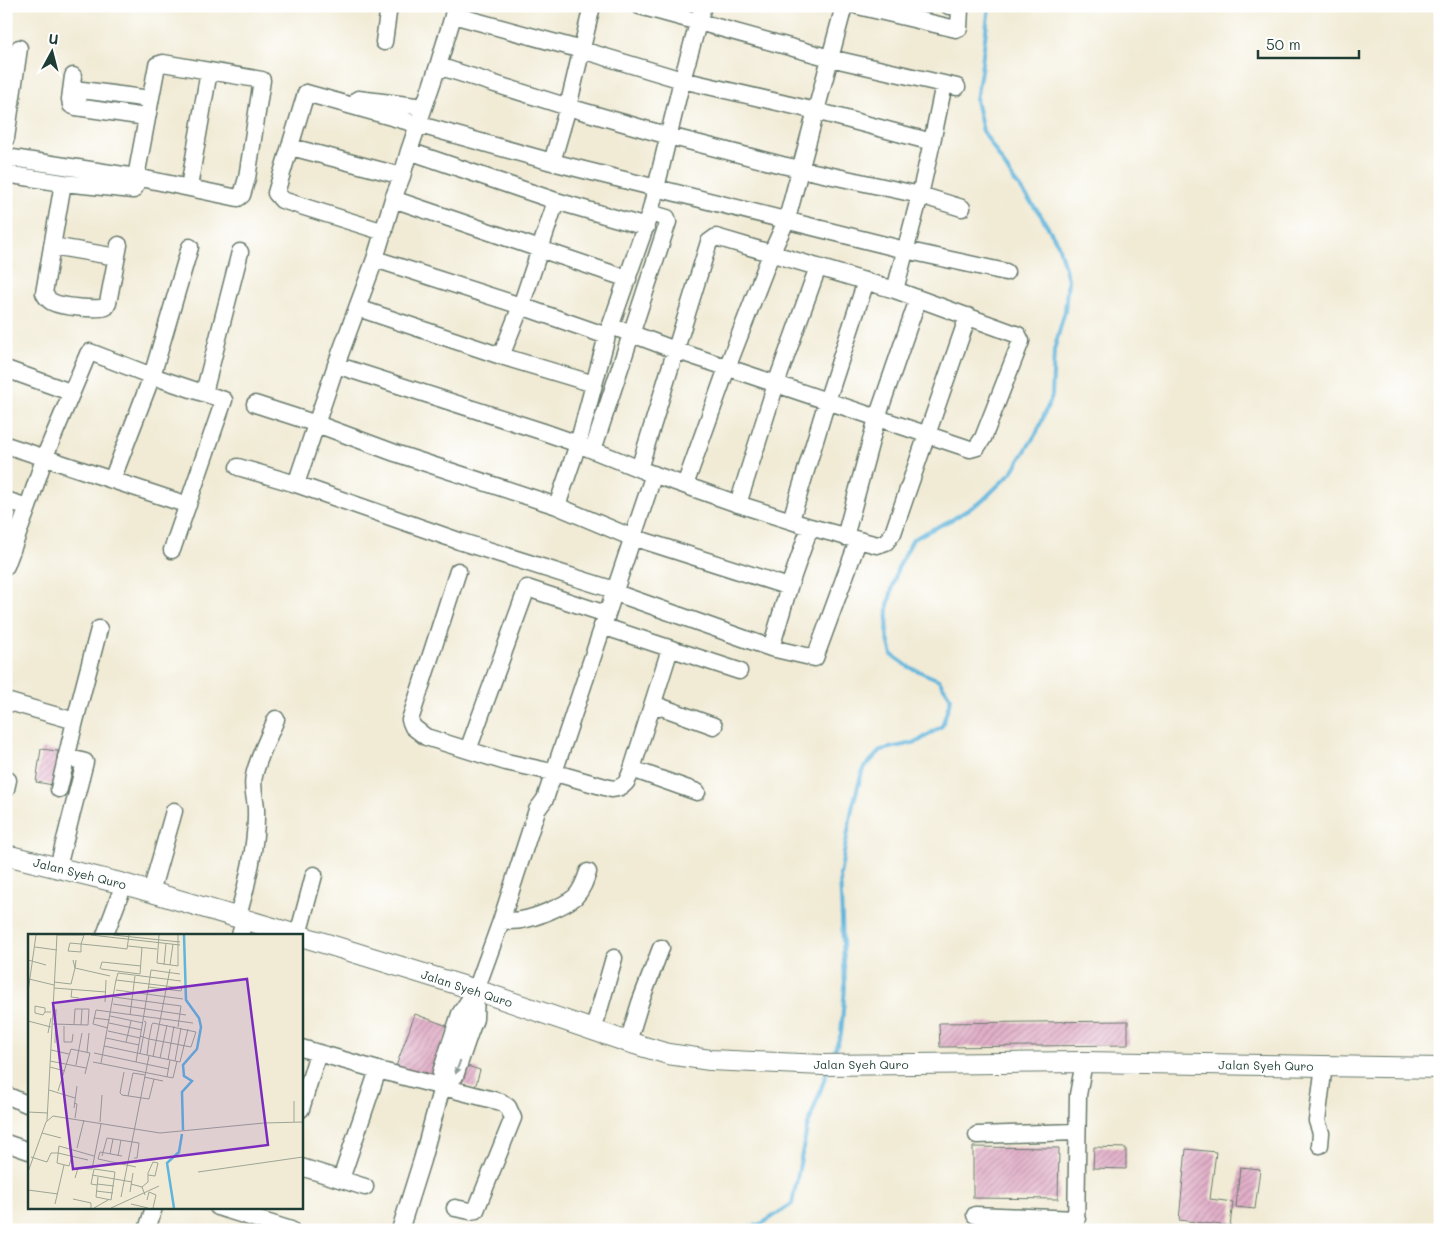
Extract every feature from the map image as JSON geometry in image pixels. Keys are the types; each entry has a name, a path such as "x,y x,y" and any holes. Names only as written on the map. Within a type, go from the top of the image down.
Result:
{"main road":[{"name":"Jalan Syeh Quro","path":"6,855 124,884 241,923 292,934"},
{"name":"Jalan Syeh Quro","path":"302,936 476,990 628,1042 668,1054 710,1060 823,1065 1084,1062 1440,1068"}],"street":[{"path":"384,42 390,6"},
{"path":"552,162 568,107 592,6"},
{"path":"640,6 830,58 951,86 932,142 895,290"},
{"path":"557,506 578,444 609,331 648,220 702,6"},
{"path":"685,485 727,368 771,254 787,219 844,6"},
{"path":"858,6 956,29 959,28 960,10 958,6 949,6"},
{"path":"296,484 336,365 375,260 393,199 402,176 408,151 455,11 682,80 816,111 932,142"},
{"path":"6,138 19,48"},
{"path":"6,157 136,177 238,198 242,195 247,178 262,80 158,63 146,117 136,177 135,187 131,190 63,183 6,174"},
{"path":"438,66 668,136 782,165 920,196 962,208"},
{"path":"189,187 208,70"},
{"path":"73,76 71,105 146,117"},
{"path":"76,107 80,90 150,99"},
{"path":"306,93 424,108"},
{"path":"306,93 552,162 787,219 905,250 1006,272"},
{"path":"306,93 276,193 280,199 384,232"},
{"path":"291,147 402,176"},
{"path":"408,151 556,201 648,220 667,218 668,222 593,450"},
{"path":"52,246 118,251 106,307 99,309 60,304 50,300 44,293 52,246 63,183"},
{"path":"393,199 628,279"},
{"path":"501,356 521,306 556,201"},
{"path":"375,260 521,306 609,331 631,335 675,350 727,368 970,448 977,447 983,438 1021,343 1018,335 895,290 771,254 721,237 713,238 709,242 675,350 647,472 629,536 610,590 603,617 548,771 545,798 537,810 501,921 476,990 460,1014 441,1072 442,1087 400,1230"},
{"path":"112,480 152,376 190,247"},
{"path":"204,393 240,252"},
{"path":"738,504 776,384 818,267"},
{"path":"791,520 866,281"},
{"path":"238,467 296,484 460,541 610,590 771,648 815,658 852,539 877,418 918,299"},
{"path":"358,308 501,356 594,384"},
{"path":"336,365 578,444 647,472 738,504 810,527 877,545 886,542 892,533 968,316"},
{"path":"7,560 70,392 90,352 152,376 224,400 172,550"},
{"path":"6,369 70,392"},
{"path":"255,404 317,424 395,453 557,506 629,536 788,587"},
{"path":"6,445 45,456 188,505"},
{"path":"6,500 28,507"},
{"path":"771,648 788,587 810,527"},
{"path":"458,571 410,720 413,727 426,737 506,762 548,771 612,789 620,788 626,784 632,769 670,649"},
{"path":"468,750 527,588 603,617 670,649 739,671"},
{"path":"59,789 98,629"},
{"path":"6,701 75,721"},
{"path":"653,704 714,726"},
{"path":"241,923 255,832 254,777 276,719"},
{"path":"58,867 85,762 66,757"},
{"path":"632,769 697,792"},
{"path":"151,892 174,811"},
{"path":"501,921 521,920 536,916 567,902 580,891 588,872"},
{"path":"297,934 314,875"},
{"path":"105,934 124,884"},
{"path":"628,1042 640,1003 661,948"},
{"path":"593,1031 614,958"},
{"path":"302,1048 501,1102 508,1107 513,1118 476,1210 470,1212 454,1208"},
{"path":"302,1106 318,1053"},
{"path":"975,1215 1076,1224 1078,1095 1084,1062"},
{"path":"1320,1145 1321,1133 1317,1121 1324,1065"},
{"path":"341,1179 378,1070"},
{"path":"6,1095 28,1105"},
{"path":"977,1135 1077,1132"},
{"path":"6,1142 28,1151"},
{"path":"302,1167 365,1187"},
{"path":"147,1230 154,1208"},
{"path":"221,1208 292,1230"}],"building":[{"path":"41,749 58,751 53,785 36,782"},
{"path":"415,1014 450,1027 432,1075 425,1072 422,1079 395,1069"},
{"path":"1128,1021 1128,1045 940,1047 939,1023"},
{"path":"467,1066 480,1070 475,1088 462,1084"},
{"path":"973,1147 1059,1148 1058,1199 973,1198"},
{"path":"1094,1147 1126,1148 1126,1169 1093,1168"},
{"path":"1186,1149 1216,1152 1210,1199 1233,1202 1230,1226 1179,1220"},
{"path":"1240,1167 1260,1169 1255,1209 1236,1207"}],"waterway":[{"path":"832,1058 841,1034 845,987 840,875 853,804 863,769 881,750 917,742 942,726 951,698 939,680 909,667 892,655 887,635 888,605 897,570 913,539 953,519 982,501 1012,472 1037,432 1052,396 1054,350 1065,311 1068,279 1058,244 1040,214 1013,179 983,131 976,100 989,6"},
{"path":"743,1230 763,1223 792,1204 807,1128 827,1072"}]}
